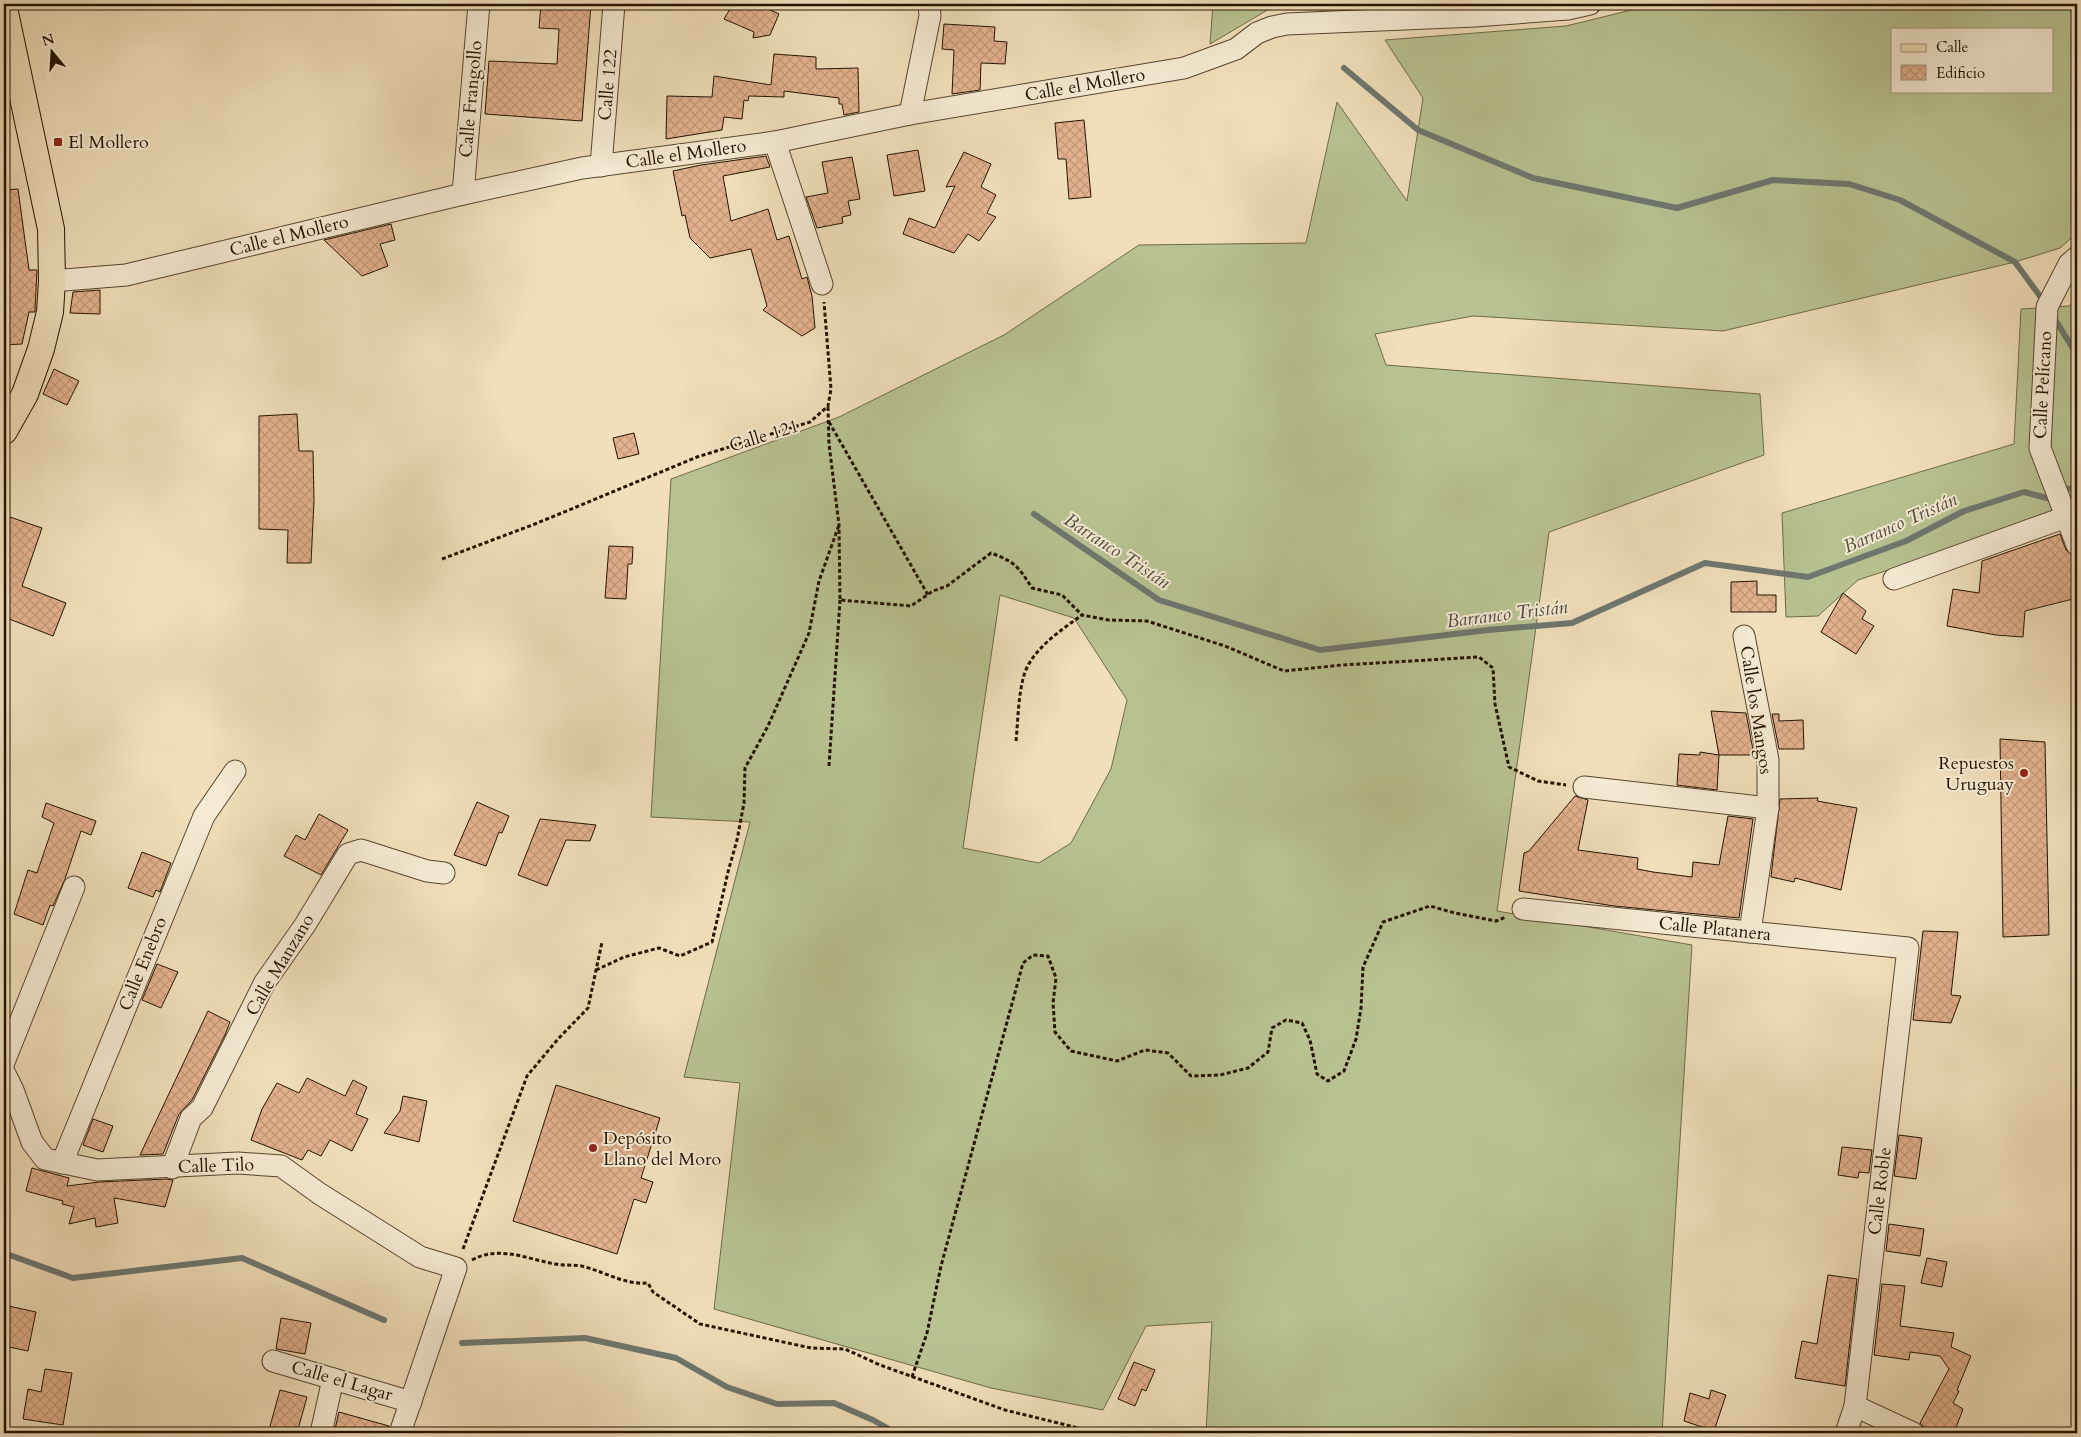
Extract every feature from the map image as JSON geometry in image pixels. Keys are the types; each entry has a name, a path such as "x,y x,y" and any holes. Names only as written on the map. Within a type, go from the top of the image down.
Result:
{"main road":[{"path":"4,8 51,229 52,281 50,312 41,349 25,394 4,431"}],"street":[{"name":"Calle Frangollo","path":"463,194 480,4"},
{"name":"Calle 122","path":"601,166 614,4"},
{"path":"910,114 930,16 929,4"},
{"name":"Calle el Mollero","path":"52,281 126,275 463,194 582,168 775,142 910,114 1184,68 1236,48 1257,33 1272,27 1315,22 1381,22 1475,16 1568,9 1590,4"},
{"path":"775,142 822,284"},
{"name":"Calle Pelícano","path":"2077,257 2070,264 2047,307 2040,448 2077,544"},
{"path":"1894,579 2066,516"},
{"name":"Calle los Mangos","path":"1744,636 1768,760 1768,808 1750,932"},
{"name":"Calle Enebro","path":"62,1163 204,816 235,771"},
{"path":"1584,787 1768,808"},
{"name":"Calle Manzano","path":"172,1168 191,1118 202,1108 265,982 304,925 348,854 361,850 427,871 444,872"},
{"path":"4,1062 74,888"},
{"name":"Calle Platanera","path":"1523,909 1908,948"},
{"name":"Calle Roble","path":"1846,1433 1855,1406 1908,948"},
{"name":"Calle Tilo","path":"4,1072 13,1090 32,1142 45,1159 97,1170 238,1164 282,1166 320,1194 420,1257 456,1268"},
{"path":"400,1433 456,1268"},
{"name":"Calle el Lagar","path":"273,1361 411,1402"},
{"path":"320,1433 333,1379"},
{"path":"1855,1406 1913,1433"}],"path":[{"path":"822,284 828,325 826,347 831,389 828,406 829,444 839,525 840,600 829,766"},
{"name":"Calle 121","path":"442,558 535,524 698,457 810,422 828,406"},
{"path":"828,421 928,595"},
{"path":"596,970 624,958 659,948 680,956 712,942 728,872 738,840 744,803 745,768 768,726 809,633 819,581 839,525"},
{"path":"840,600 911,606 947,586 990,554 1011,561 1022,571 1032,588 1062,595 1082,615 1108,620 1147,621 1225,646 1284,671 1342,665 1479,657 1494,668 1495,704 1509,767 1538,782 1584,787"},
{"path":"1016,741 1023,678 1032,659 1057,632 1082,615"},
{"path":"912,1376 927,1333 941,1266 1023,963 1033,955 1048,956 1056,978 1053,1003 1055,1032 1071,1051 1117,1061 1145,1050 1168,1053 1191,1076 1220,1075 1248,1068 1268,1052 1272,1028 1286,1020 1302,1023 1310,1040 1316,1074 1328,1081 1344,1071 1356,1040 1361,1008 1363,967 1383,922 1430,906 1455,914 1496,921 1523,909"},
{"path":"456,1268 527,1076 558,1038 588,1008 602,942"},
{"path":"456,1268 479,1256 503,1252 556,1264 584,1266 636,1284 648,1283 652,1292 700,1324 811,1348 845,1349 1005,1410 1098,1433"}],"green space":[{"path":"1213,4 1331,4 1329,10 1269,9 1210,44"},
{"path":"1656,4 2077,4 2077,233 2060,248 2015,262 1723,331 1473,316 1375,334 1386,365 1760,394 1764,455 1549,532 1497,911 1692,945 1662,1433 1206,1433 1212,1322 1146,1326 1103,1410 991,1388 714,1309 740,1083 684,1077 750,822 651,817 671,479 839,417 1004,335 1139,245 1306,243 1337,102 1407,201 1423,98 1385,40 1566,26","holes":["1000,595 1074,618 1127,700 1111,769 1071,843 1039,863 963,848"]},
{"path":"2077,300 2077,527 2069,510 1858,580 1818,616 1786,617 1782,513 2014,444 2021,309 2069,306"}],"building":[{"path":"541,4 591,4 582,121 485,114 489,61 557,64 559,29 539,28"},
{"path":"733,4 758,4 779,14 770,35 753,38 754,32 724,19"},
{"path":"944,24 995,27 994,41 1007,42 1005,64 981,63 980,90 952,94 954,50 942,49"},
{"path":"774,54 816,57 816,69 858,68 859,112 844,115 842,104 839,104 839,98 784,91 784,97 749,96 748,101 744,100 742,119 724,117 722,130 666,139 667,96 712,97 714,76 771,85"},
{"path":"1084,120 1091,197 1069,199 1066,159 1058,159 1055,123"},
{"path":"918,150 925,191 894,196 887,155"},
{"path":"964,152 991,164 981,187 996,195 987,213 996,217 979,241 968,234 954,253 903,234 909,218 935,228 955,186 946,187"},
{"path":"766,156 770,167 723,176 731,221 768,209 777,240 789,236 802,279 807,277 812,296 815,328 802,336 763,310 767,306 751,249 710,258 690,238 685,215 682,216 673,171"},
{"path":"852,157 860,199 848,201 851,215 842,217 843,223 817,228 806,197 828,193 822,162"},
{"path":"18,189 29,270 37,270 35,312 29,312 22,344 4,345 4,190"},
{"path":"391,224 395,240 380,244 388,266 362,276 324,240"},
{"path":"100,290 100,314 70,313 73,292"},
{"path":"54,369 79,381 67,405 43,394"},
{"path":"297,414 299,451 313,451 314,501 311,563 287,563 288,530 259,529 259,416"},
{"path":"634,433 639,454 618,459 613,438"},
{"path":"4,515 42,528 22,586 66,603 53,636 4,617"},
{"path":"2060,534 2066,550 2077,559 2077,598 2025,611 2023,637 1996,635 1947,626 1953,589 1979,593 1982,561"},
{"path":"609,546 633,547 632,564 628,564 626,599 605,598"},
{"path":"1757,581 1757,595 1776,595 1776,612 1731,612 1731,582"},
{"path":"1843,593 1866,611 1862,619 1874,626 1856,654 1821,632"},
{"path":"1711,711 1746,713 1754,755 1719,755"},
{"path":"1772,714 1779,714 1779,721 1803,720 1804,749 1779,749"},
{"path":"2000,739 2045,742 2049,935 2003,937"},
{"path":"1700,752 1719,755 1717,790 1677,785 1679,754 1700,755"},
{"path":"1575,796 1588,800 1578,850 1638,858 1637,869 1653,872 1692,877 1693,862 1719,865 1728,816 1753,819 1739,918 1614,906 1519,891 1524,853 1529,851"},
{"path":"1818,798 1817,801 1857,808 1841,890 1795,878 1794,882 1771,877 1780,799"},
{"path":"477,802 509,816 502,833 499,832 486,866 454,855"},
{"path":"46,803 96,821 91,835 81,831 65,879 53,906 50,905 43,925 14,914 28,870 37,873 54,823 42,817"},
{"path":"319,814 348,830 321,875 284,856 296,835 305,840"},
{"path":"540,819 596,825 590,841 566,840 547,886 518,875"},
{"path":"142,852 171,863 160,892 156,890 153,897 128,888"},
{"path":"1923,931 1958,932 1951,995 1961,996 1951,1023 1913,1020"},
{"path":"157,964 178,972 161,1008 142,1000"},
{"path":"208,1011 230,1022 225,1035 192,1100 179,1114 163,1154 140,1155"},
{"path":"307,1078 345,1096 353,1080 367,1087 356,1114 368,1119 352,1151 330,1140 321,1156 308,1150 302,1160 251,1140 262,1109 277,1083 299,1093"},
{"name":"Depósito Llano del Moro","path":"556,1085 660,1118 641,1178 653,1182 646,1203 634,1199 617,1254 513,1221"},
{"path":"403,1096 427,1101 419,1142 384,1133 400,1111"},
{"path":"93,1119 113,1126 103,1152 83,1145"},
{"path":"1899,1135 1922,1138 1916,1179 1894,1176"},
{"path":"1842,1147 1872,1150 1869,1173 1859,1172 1858,1178 1838,1175"},
{"path":"32,1168 69,1178 67,1186 99,1182 173,1180 165,1207 114,1198 118,1223 96,1227 95,1218 69,1224 74,1207 62,1204 63,1201 26,1191"},
{"path":"1889,1224 1924,1229 1920,1256 1886,1251"},
{"path":"1927,1258 1947,1262 1942,1287 1921,1283"},
{"path":"1828,1275 1857,1279 1845,1386 1795,1378 1802,1341 1817,1344"},
{"path":"1882,1284 1905,1286 1900,1326 1954,1333 1951,1347 1971,1356 1953,1403 1963,1409 1954,1433 1925,1433 1920,1423 1949,1369 1940,1356 1910,1352 1909,1360 1874,1355"},
{"path":"4,1305 36,1312 28,1351 4,1346"},
{"path":"281,1318 311,1323 305,1354 276,1349"},
{"path":"1134,1362 1155,1370 1146,1391 1142,1389 1135,1406 1118,1399"},
{"path":"45,1369 72,1373 63,1425 23,1419 28,1389 41,1392"},
{"path":"280,1390 307,1397 297,1433 282,1433 269,1430"},
{"path":"1711,1390 1726,1395 1714,1431 1684,1421 1690,1393 1709,1399"},
{"path":"339,1412 389,1426 388,1433 334,1433"}],"waterway":[{"path":"1344,68 1418,130 1533,178 1677,208 1773,180 1849,184 1900,200 2015,262 2045,303"},
{"path":"2053,316 2077,355"},
{"name":"Barranco Tristán","path":"2066,489 2077,488"},
{"name":"Barranco Tristán","path":"1034,514 1159,600 1320,650 1488,630 1572,623 1705,563 1808,577 1906,541 1964,511 2024,492 2047,498"},
{"path":"4,1253 73,1278 242,1258 384,1320"},
{"path":"462,1343 585,1338 676,1358 727,1387 777,1404 834,1403 873,1420 896,1433"}],"place":[{"name":"El Mollero","path":"58,142"},
{"name":"Repuestos Uruguay","path":"2024,773"},
{"name":"Depósito Llano del Moro","path":"593,1148"}]}
